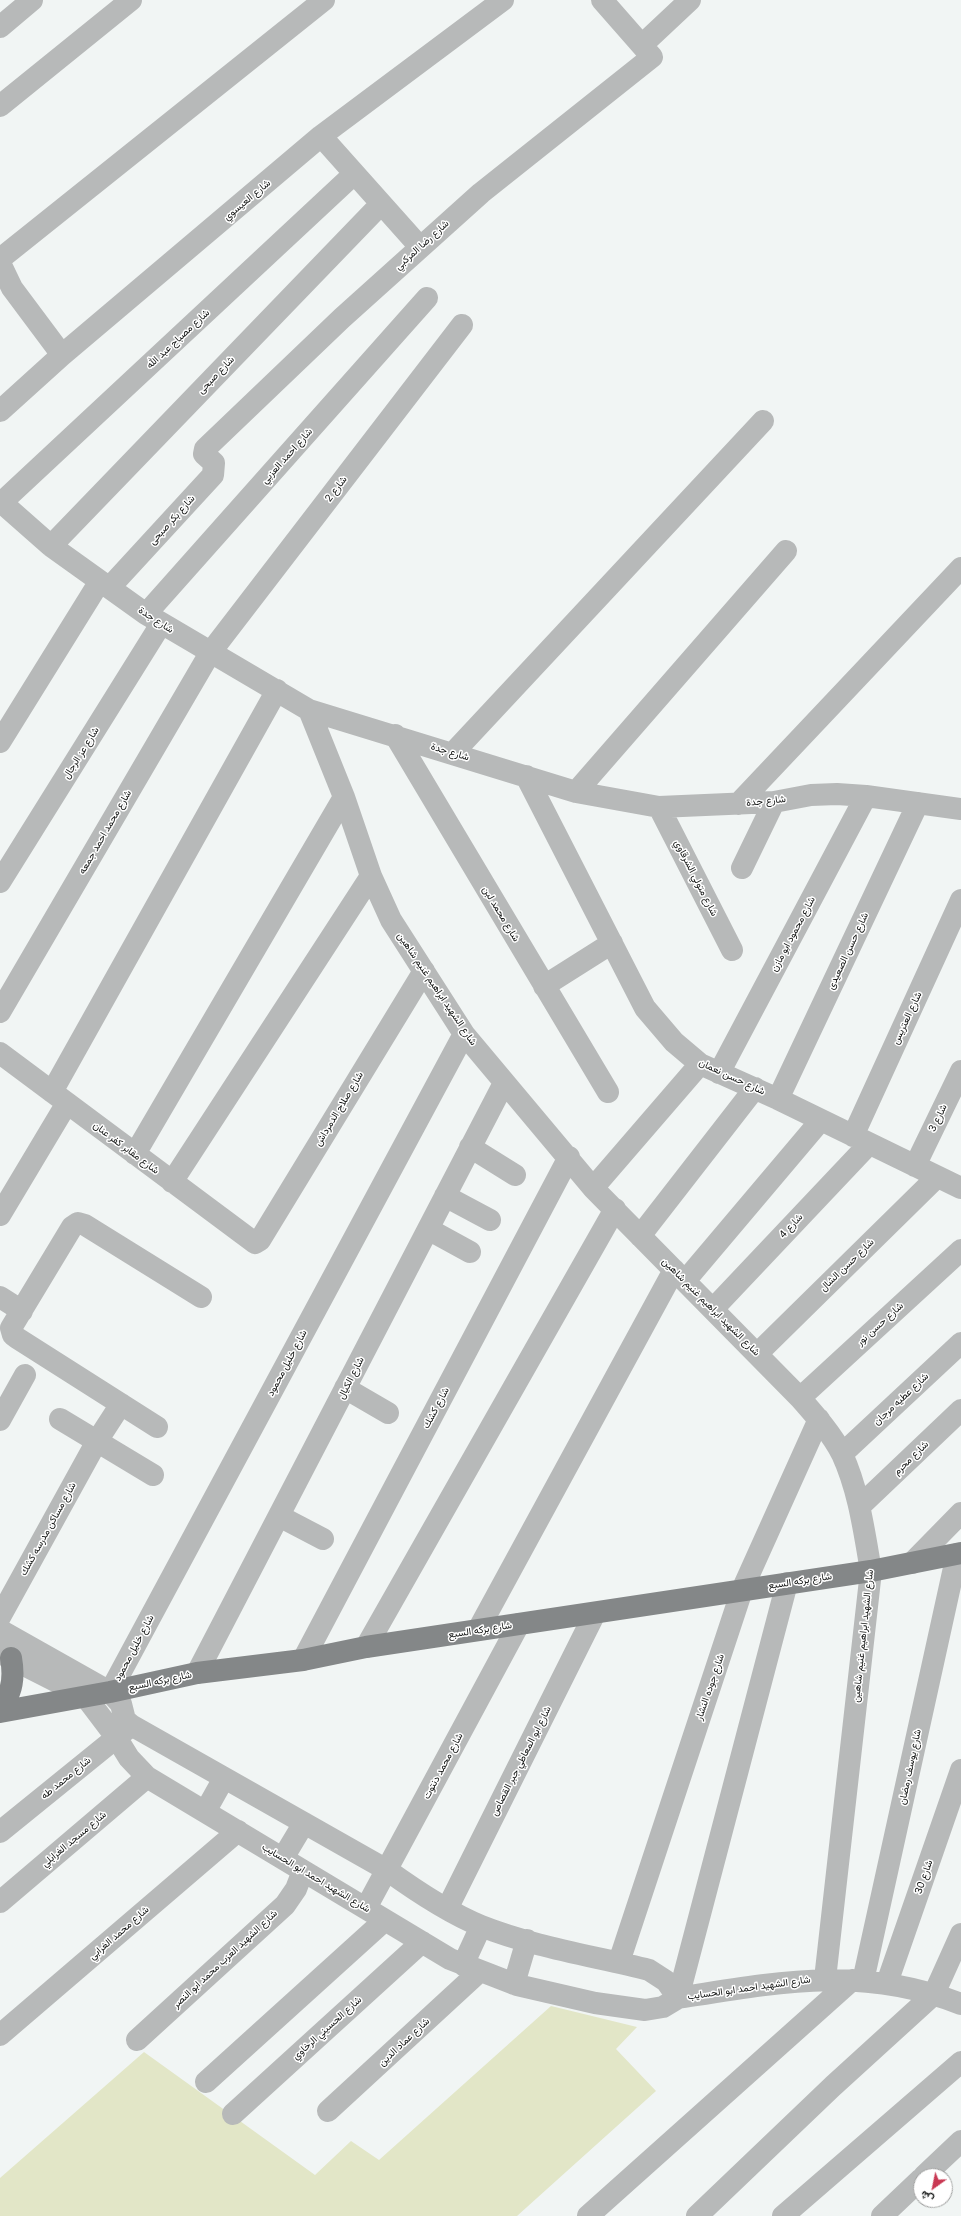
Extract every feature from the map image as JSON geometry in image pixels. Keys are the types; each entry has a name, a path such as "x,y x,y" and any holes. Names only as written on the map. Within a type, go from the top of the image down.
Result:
{"main road":[{"name":"شارع بركه السبع","path":"0,1712 110,1692 197,1673 303,1660 478,1630 871,1571 959,1554"},
{"path":"0,1706 11,1689 14,1674 6,1655"}],"street":[{"path":"0,27 32,0"},
{"path":"0,106 131,0"},
{"path":"0,259 324,0"},
{"name":"شارع العيسوي","path":"0,411 62,355 322,136 503,0"},
{"path":"602,0 647,51"},
{"name":"شارع رضا المركبي","path":"205,448 342,318 420,247 647,51 690,0"},
{"path":"322,136 420,247"},
{"name":"شارع مصباح عبد الله","path":"1,502 354,174"},
{"name":"شارع صبحى","path":"51,546 381,204"},
{"path":"0,263 6,294 62,355"},
{"name":"شارع احمد العزبي","path":"154,619 427,298"},
{"name":"شارع 2","path":"210,653 462,325"},
{"path":"453,752 763,421"},
{"name":"شارع بكر صبحى","path":"105,584 213,475 214,463 204,454 205,448"},
{"name":"شارع جدة","path":"1,502 51,546 154,619 309,710 453,752 576,792 659,807 774,802 811,795 866,796 961,809"},
{"path":"576,792 786,551"},
{"path":"738,804 961,568"},
{"path":"0,742 105,584"},
{"name":"شارع عز الرجال","path":"0,882 154,619"},
{"name":"شارع محمد احمد جمعه","path":"0,1012 210,653"},
{"path":"0,1215 59,1098 276,690"},
{"name":"شارع الشهيد ابراهيم غنيم شاهين","path":"309,710 344,797 371,876 391,920 464,1034 504,1083 569,1157 593,1188 800,1398 819,1419 842,1454 860,1506 871,1571 825,1979"},
{"name":"شارع محمد لبن","path":"395,735 608,1092"},
{"name":"شارع حسن نعمان","path":"526,776 645,1008 674,1042 700,1064 755,1088 961,1188"},
{"name":"شارع محمود ابو مازن","path":"719,1073 866,796"},
{"path":"134,1154 344,797"},
{"path":"742,868 774,802"},
{"name":"شارع حسن الصعيدى","path":"778,1099 918,803"},
{"name":"شارع متولي الشرقاوي","path":"659,807 732,950"},
{"path":"172,1182 371,876"},
{"name":"شارع العتريس","path":"861,1140 961,900"},
{"path":"544,986 612,943"},
{"name":"شارع صلاح الدمرداش","path":"252,1242 260,1240 424,971"},
{"name":"شارع خليل محمود","path":"110,1692 464,1034"},
{"name":"شارع مقابر كفر عنان","path":"3,1062 59,1098 252,1242"},
{"path":"593,1188 700,1064"},
{"name":"شارع 3","path":"915,1166 961,1071"},
{"name":"شارع الكيال","path":"197,1673 504,1083"},
{"path":"640,1236 755,1088"},
{"path":"478,1630 680,1275 821,1120"},
{"name":"شارع 4","path":"713,1309 861,1140"},
{"path":"470,1147 515,1175"},
{"name":"شارع كشك","path":"303,1660 569,1157"},
{"name":"شارع حسن الشال","path":"757,1354 938,1177"},
{"path":"445,1196 490,1220"},
{"path":"366,1648 615,1209"},
{"path":"157,1427 13,1335 11,1328 72,1227 78,1223 85,1225 201,1298"},
{"path":"428,1229 470,1252"},
{"name":"شارع حسن نور","path":"800,1398 961,1250"},
{"path":"0,1297 22,1311"},
{"name":"شارع عطيه مرجان","path":"842,1454 961,1343"},
{"path":"0,1420 25,1375"},
{"path":"345,1388 388,1413"},
{"name":"شارع مساكن مدرسه كشك","path":"0,1617 97,1441 121,1404"},
{"name":"شارع محرم","path":"860,1506 961,1410"},
{"path":"60,1418 153,1475"},
{"name":"شارع جوده النشار","path":"619,1962 742,1590 819,1419"},
{"path":"912,1563 961,1513"},
{"path":"279,1516 323,1538"},
{"name":"شارع يوسف رمضان","path":"858,1980 959,1554"},
{"path":"678,1998 787,1583"},
{"name":"شارع ابو المعاطي جبر القصاص","path":"447,1909 595,1613"},
{"name":"شارع محمد دنتوت","path":"366,1908 519,1624"},
{"name":"شارع الشهيد احمد ابو الحسايب","path":"0,1630 110,1692 120,1704 125,1720 124,1731 129,1758 147,1777 422,1942 471,1968 514,1984 569,1998 645,2010 663,2007 678,1998 787,1981 825,1979 887,1983 934,1994 961,2004"},
{"name":"شارع الشهيد احمد ابو الحسايب","path":"6,1655 85,1696 124,1731 224,1778 387,1870 418,1892 447,1909 481,1926 527,1940 649,1970 658,1974 673,1989 678,1998"},
{"name":"شارع محمد طه","path":"0,1832 124,1731"},
{"name":"شارع 30","path":"887,1983 961,1770"},
{"name":"شارع مسجد الغرابلي","path":"0,1902 147,1777"},
{"path":"205,1812 224,1778"},
{"path":"283,1858 304,1823"},
{"name":"شارع محمد الغرابي","path":"0,2035 238,1831"},
{"name":"شارع الشهيد العزب محمد ابو النصر","path":"137,2040 285,1905 296,1889 303,1871"},
{"path":"206,2082 385,1920"},
{"path":"471,1968 481,1926"},
{"path":"697,2216 833,2086 934,1994 961,1934"},
{"path":"514,1984 527,1940"},
{"name":"شارع الحسيني الرخاوي","path":"233,2114 422,1942"},
{"name":"شارع عماد الدين","path":"328,2111 471,1968"},
{"path":"588,2216 858,1980"},
{"path":"783,2216 961,2062"},
{"path":"932,2168 961,2141"},
{"path":"882,2216 913,2187"}],"green space":[{"path":"551,2006 637,2027 616,2049 656,2091 517,2216 0,2216 0,2178 144,2052 315,2175 351,2141 379,2160"}]}
